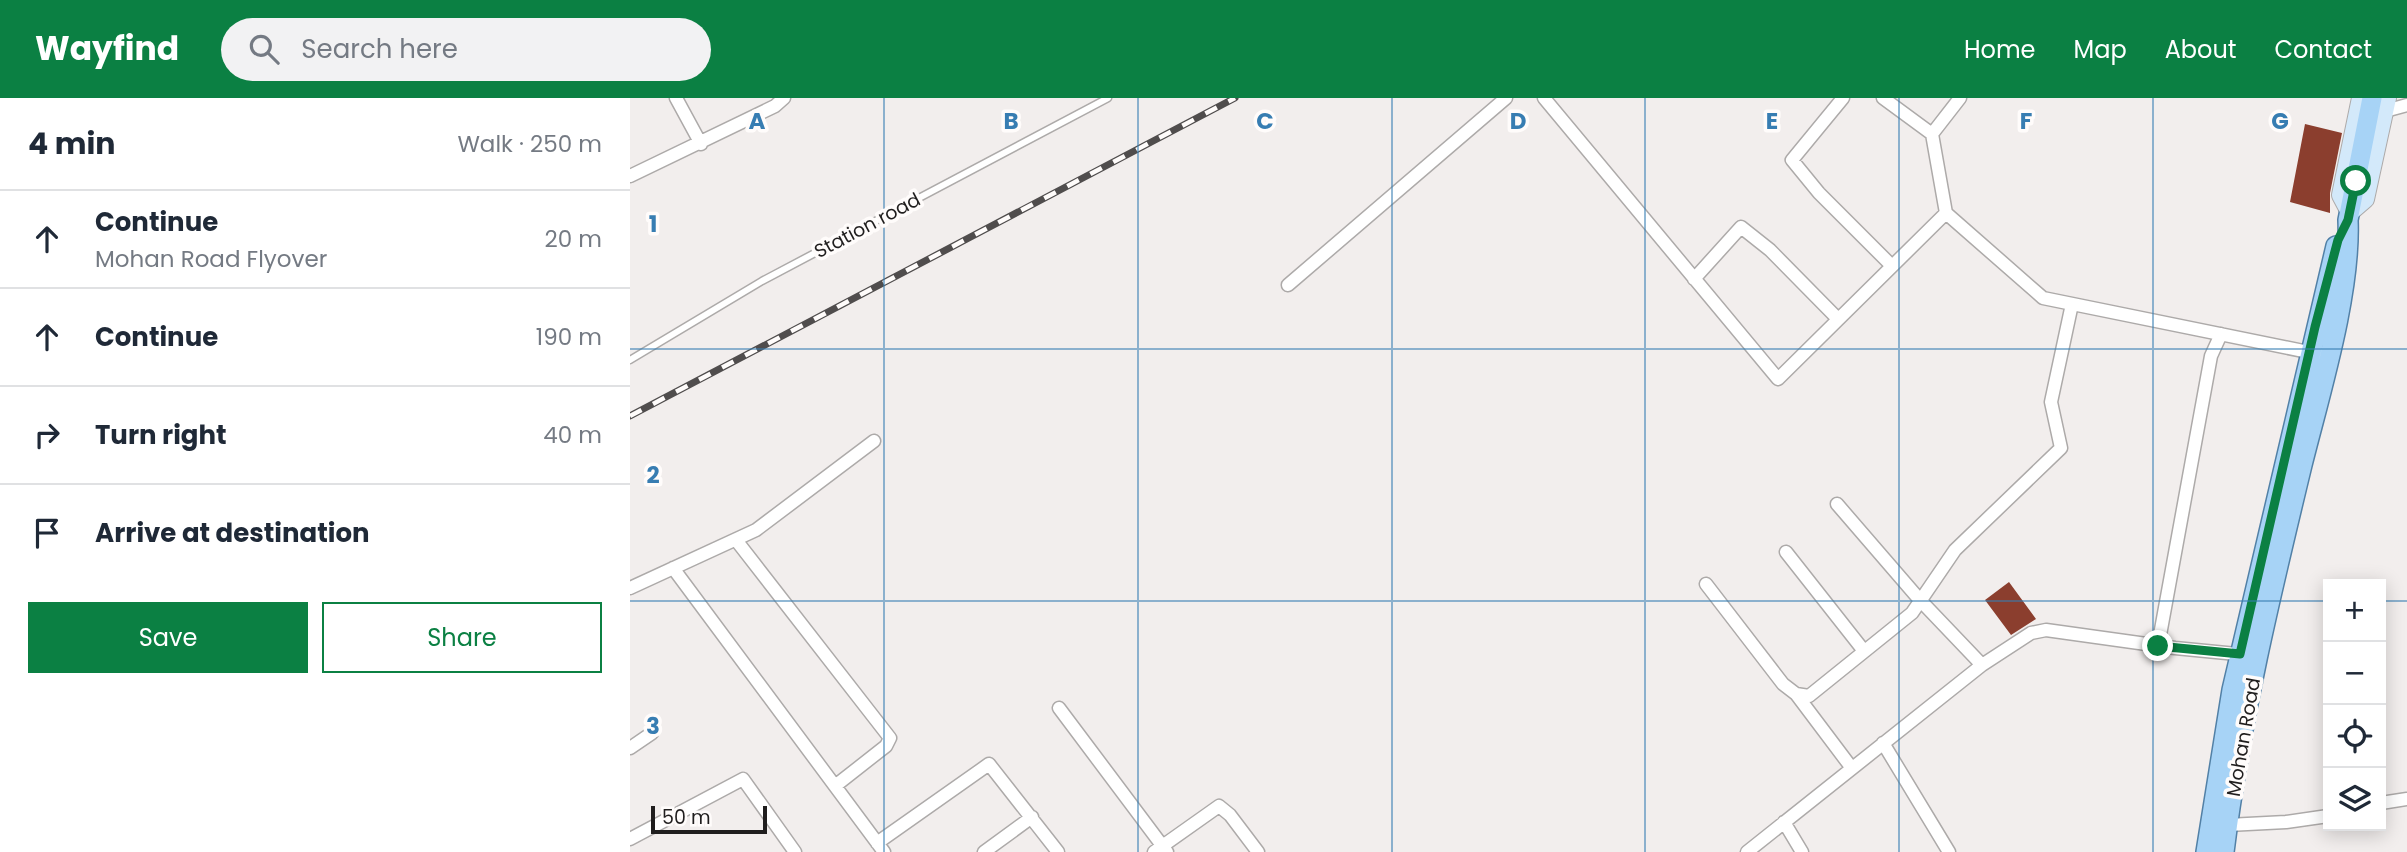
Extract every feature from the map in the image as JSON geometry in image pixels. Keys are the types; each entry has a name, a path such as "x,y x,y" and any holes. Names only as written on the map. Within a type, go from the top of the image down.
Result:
{"main road":[{"path":"2206,852 2217,767 2249,655 2309,352 2338,240 2349,216 2356,181 2381,102"},
{"name":"Mohan Road","path":"2224,852 2249,655 2329,356 2349,240 2349,216"}],"street":[{"path":"676,98 701,144"},
{"path":"630,176 701,144 775,106 784,98"},
{"path":"1288,285 1506,98"},
{"path":"1544,98 1778,379 1946,213"},
{"path":"1843,98 1792,160 1819,193 1892,266"},
{"path":"1883,98 1932,134 1946,213 2043,298 2329,356"},
{"path":"1932,134 1960,98"},
{"path":"2361,98 2341,195 2349,216 2365,199 2381,102 2407,105"},
{"path":"1694,279 1741,228 1770,250 1838,319"},
{"path":"1796,694 1809,696 1912,613 1919,598 1955,550 2061,448 2051,402 2072,304"},
{"path":"2158,646 2211,356 2221,334"},
{"path":"630,588 756,530 874,442"},
{"path":"1837,504 1982,665"},
{"path":"736,540 890,738 886,746 835,786"},
{"path":"1786,552 1864,651"},
{"path":"673,568 880,847 989,764 1058,852"},
{"path":"1706,584 1783,684 1796,694 1852,767"},
{"path":"1747,852 1982,665 2031,633 2046,630 2158,646 2249,655"},
{"path":"1059,708 1161,850 1219,806 1230,815 1258,852"},
{"path":"630,748 652,733"},
{"path":"1883,743 1949,852"},
{"path":"630,839 743,779 795,852"},
{"path":"2386,802 2407,799"},
{"path":"984,852 1032,817"},
{"path":"2228,825 2323,817"},
{"path":"1784,822 1802,852"}],"lane":[{"name":"Station road","path":"630,360 762,281 1108,98"}],"building":[{"path":"2305,124 2342,133 2330,193 2330,213 2290,202"},
{"path":"2009,582 2036,619 2011,635 1985,600"}],"railway":[{"path":"630,416 1235,98"}],"route":[{"path":"2158,646 2240,654 2315,327 2338,240 2348,220 2356,181"}]}
